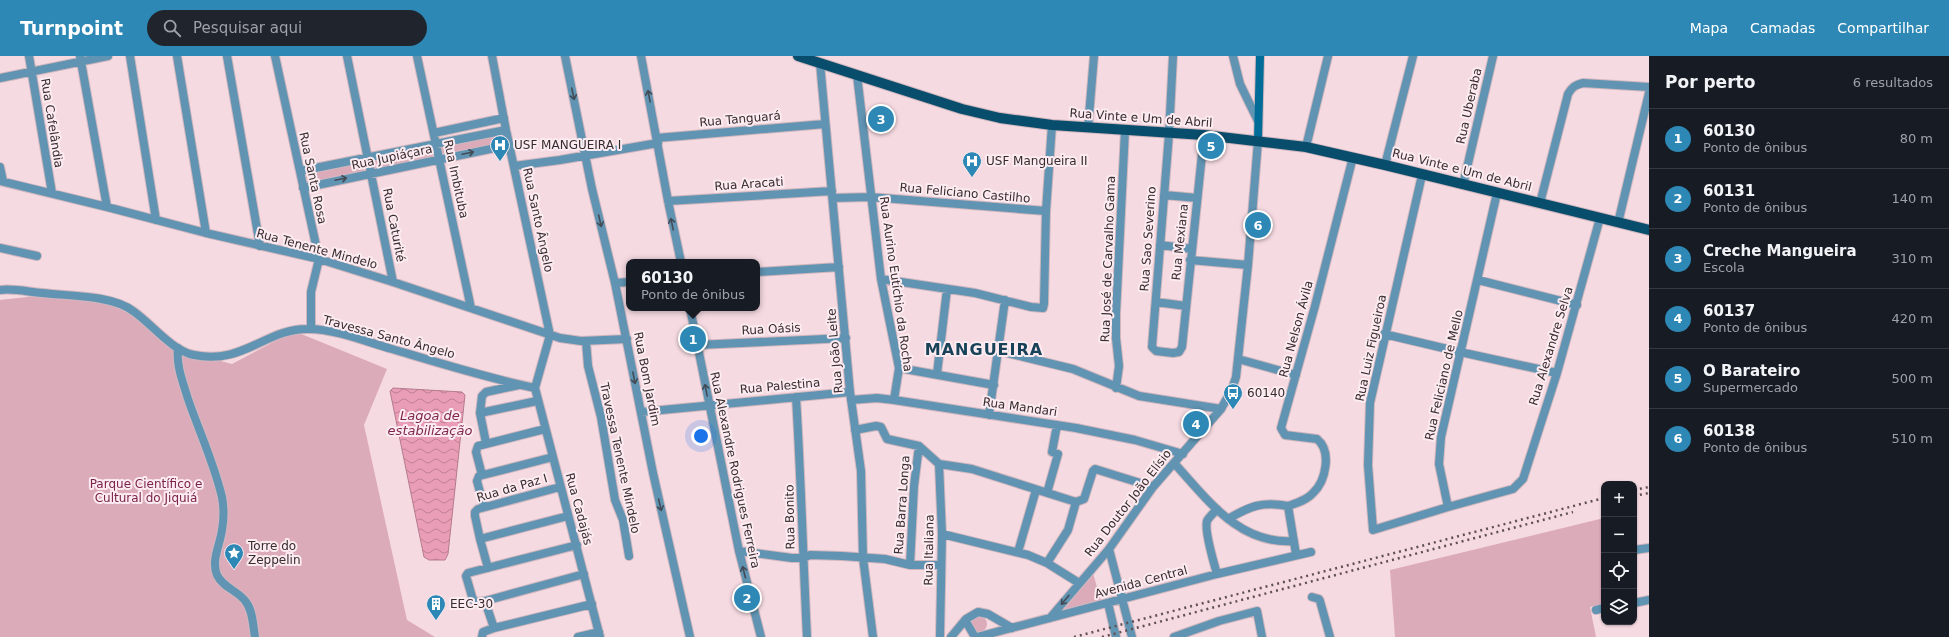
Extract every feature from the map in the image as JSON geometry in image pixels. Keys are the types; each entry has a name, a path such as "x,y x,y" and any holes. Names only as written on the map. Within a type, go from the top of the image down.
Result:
{"main road":[{"name":"Rua Vinte e Um de Abril","path":"798,56 979,113 1052,125 1204,136 1306,147 1353,157 1649,230"},
{"path":"1258,141 1260,56"}],"street":[{"name":"Rua Cafelândia","path":"29,56 52,194"},
{"path":"0,78 80,58 108,56"},
{"path":"130,56 156,220"},
{"path":"177,56 206,233"},
{"path":"227,56 260,246"},
{"name":"Rua Santa Rosa","path":"275,56 319,259 310,292 311,329"},
{"path":"346,56 367,157"},
{"name":"Rua Imbituba","path":"418,56 471,308"},
{"name":"Rua Santo Ângelo","path":"492,56 506,130 550,334 535,388"},
{"name":"Rua Bom Jardim","path":"565,56 690,637"},
{"path":"641,56 680,259"},
{"path":"1088,128 1094,56"},
{"name":"Rua Sao Severino","path":"1172,56 1169,134 1152,346 1156,351 1173,353 1181,350"},
{"path":"1233,56 1240,84 1258,121"},
{"path":"1306,147 1328,56"},
{"path":"1386,165 1413,56"},
{"name":"Rua Uberaba","path":"1463,185 1494,56"},
{"path":"80,58 107,207"},
{"name":"Rua João Leite","path":"820,63 851,396 861,471 863,558 873,637"},
{"name":"Rua Aurino Eutíchio da Rocha","path":"857,75 870,197 881,279 899,368 894,400"},
{"path":"1540,203 1568,94 1576,85 1583,83 1649,87"},
{"path":"1618,223 1649,93"},
{"name":"Rua Jupiáçara","path":"434,133 504,118"},
{"name":"Rua Tanguará","path":"514,166 586,155 657,140 825,124"},
{"path":"881,279 947,289 1005,300 1035,308 1043,308 1046,211 1052,125"},
{"name":"Rua Jupiáçara","path":"300,171 506,130"},
{"name":"Rua José de Carvalho Gama","path":"1116,388 1119,366 1116,338 1116,314 1125,130"},
{"name":"Rua Mexiana","path":"1181,350 1204,136"},
{"name":"Rua Doutor João Elísio","path":"1050,618 1109,549 1153,487 1221,409 1232,389 1238,359 1248,265 1258,141"},
{"name":"Rua Jupiáçara","path":"303,188 510,145"},
{"name":"Rua Caturité","path":"367,157 393,282"},
{"name":"Rua Nelson Ávila","path":"1288,506 1311,496 1315,492 1326,467 1325,450 1320,442 1309,438 1285,435 1281,428 1353,157"},
{"path":"0,167 1,181"},
{"name":"Rua Luiz Figueiroa","path":"1422,174 1384,334 1370,403 1368,464 1372,529 1374,530 1448,506"},
{"name":"Rua Tenente Mindelo","path":"1,181 206,233 319,259 574,341 626,339"},
{"name":"Rua Feliciano de Mello","path":"1448,506 1439,464 1441,437 1497,193"},
{"name":"Rua Feliciano Castilho","path":"833,194 1046,211"},
{"name":"Rua Aracati","path":"668,201 833,194"},
{"path":"1164,195 1197,198"},
{"name":"Rua Alexandre Selva","path":"1448,506 1513,489 1523,479 1557,373 1600,218"},
{"path":"1160,245 1192,248"},
{"path":"0,248 37,256"},
{"path":"1190,260 1248,265"},
{"path":"760,272 839,267"},
{"path":"1478,280 1577,305"},
{"path":"615,283 626,282"},
{"path":"938,374 947,289"},
{"name":"Travessa Santo Ângelo","path":"0,290 112,302 134,311 178,348 199,356 228,356 246,350 286,332 311,329 354,338 535,388"},
{"path":"989,415 1005,300"},
{"path":"1156,302 1186,306"},
{"name":"Rua Alexandre Rodrigues Ferreira","path":"691,311 708,404 739,550 761,637"},
{"path":"1384,334 1557,373"},
{"name":"Rua Oásis","path":"698,345 846,338"},
{"name":"Travessa Tenente Mindelo","path":"586,341 589,373 601,417 615,500 623,520 629,556"},
{"path":"178,348 180,374 201,438 214,470 222,498 224,512 215,562 218,575 226,585 246,602 249,608 255,637"},
{"path":"998,351 1073,369 1116,388 1139,396 1221,409"},
{"path":"1238,359 1296,375"},
{"path":"899,368 994,385"},
{"path":"486,443 480,413 481,399 484,394 520,385"},
{"name":"Rua Cadajás","path":"535,388 599,634"},
{"name":"Rua Palestina","path":"641,412 708,404 796,397 851,396"},
{"name":"Rua Mandari","path":"851,396 894,400 1057,425 1135,440 1183,454"},
{"name":"Rua Bonito","path":"796,397 802,496 807,637"},
{"path":"480,413 538,401"},
{"path":"1047,493 1058,454 1052,452 1057,425"},
{"path":"855,430 876,426 882,427 887,439 919,446 939,464 972,469 1078,502 1084,500 1093,469 1109,472 1153,487"},
{"path":"484,507 476,450 478,446 545,428"},
{"name":"Rua Barra Longa","path":"910,565 914,486 919,446"},
{"path":"480,476 553,457"},
{"name":"Rua Italiana","path":"939,464 942,534 940,565 940,637"},
{"path":"1174,464 1228,519 1251,534 1263,539 1279,542 1294,541"},
{"name":"Rua da Paz I","path":"480,539 474,514 476,510 560,487"},
{"path":"1018,552 1036,490"},
{"path":"1047,563 1068,530 1078,502"},
{"path":"1228,519 1240,511 1266,503 1288,506 1296,554"},
{"path":"1217,509 1208,520 1207,526 1212,556 1217,574"},
{"path":"488,568 480,539 568,516"},
{"path":"942,534 1018,552 1047,563 1079,583"},
{"path":"576,545 468,573 466,575 473,600 477,602 584,574"},
{"path":"1637,550 1649,548"},
{"path":"1109,549 1132,636"},
{"path":"739,550 782,557 803,558 810,555 819,555 886,559 910,565 940,565"},
{"name":"Avenida Central","path":"976,637 1217,574 1296,554 1311,552"},
{"path":"1312,597 1319,599 1320,601 1330,637"},
{"path":"1637,602 1649,600"},
{"path":"484,601 494,628"},
{"path":"1108,603 1116,637"},
{"path":"482,637 483,632 494,628 592,604"},
{"path":"1174,637 1219,621 1257,611 1262,637"},
{"path":"951,637 965,620 975,612 983,612 1012,628"},
{"path":"965,620 976,637"},
{"path":"578,637 599,634"}],"green space":[{"path":"501,135 501,139 498,143 446,154 442,153 440,148 442,145"},
{"path":"431,148 434,151 432,158 377,169 373,168 373,160"},
{"path":"362,162 365,167 363,172 306,183 304,176 306,173"},
{"name":"Parque Científico e Cultural do Jiquiá","path":"45,295 129,306 184,351 232,364 294,331 387,369 364,425 407,620 435,637 0,637 0,300"},
{"path":"1601,519 1601,605 1590,607 1596,637 1395,637 1390,570"},
{"path":"1093,573 1101,601 1061,613"},
{"path":"979,616 986,621 987,624 982,631 979,632 972,627 971,624 976,617"}],"water":[{"name":"Lagoa de estabilização","path":"393,388 462,392 465,395 448,554 445,560 429,560 424,557 390,391"}],"railway":[{"path":"1637,489 1649,487"},
{"path":"1637,495 1649,493"},
{"path":"1074,637 1601,499"},
{"path":"1102,637 1573,512"}],"place":[{"name":"Creche Mangueira","path":"881,119"},
{"name":"O Barateiro","path":"1211,146"},
{"name":"USF MANGUEIRA I","path":"500,162"},
{"name":"USF Mangueira II","path":"972,178"},
{"name":"60138","path":"1258,225"},
{"name":"60130","path":"693,339"},
{"name":"60140","path":"1233,410"},
{"name":"60137","path":"1196,424"},
{"name":"Torre do Zeppelin","path":"234,570"},
{"name":"60131","path":"747,598"},
{"name":"EEC-30","path":"436,621"}],"district":[{"name":"MANGUEIRA","path":"984,349"}]}
